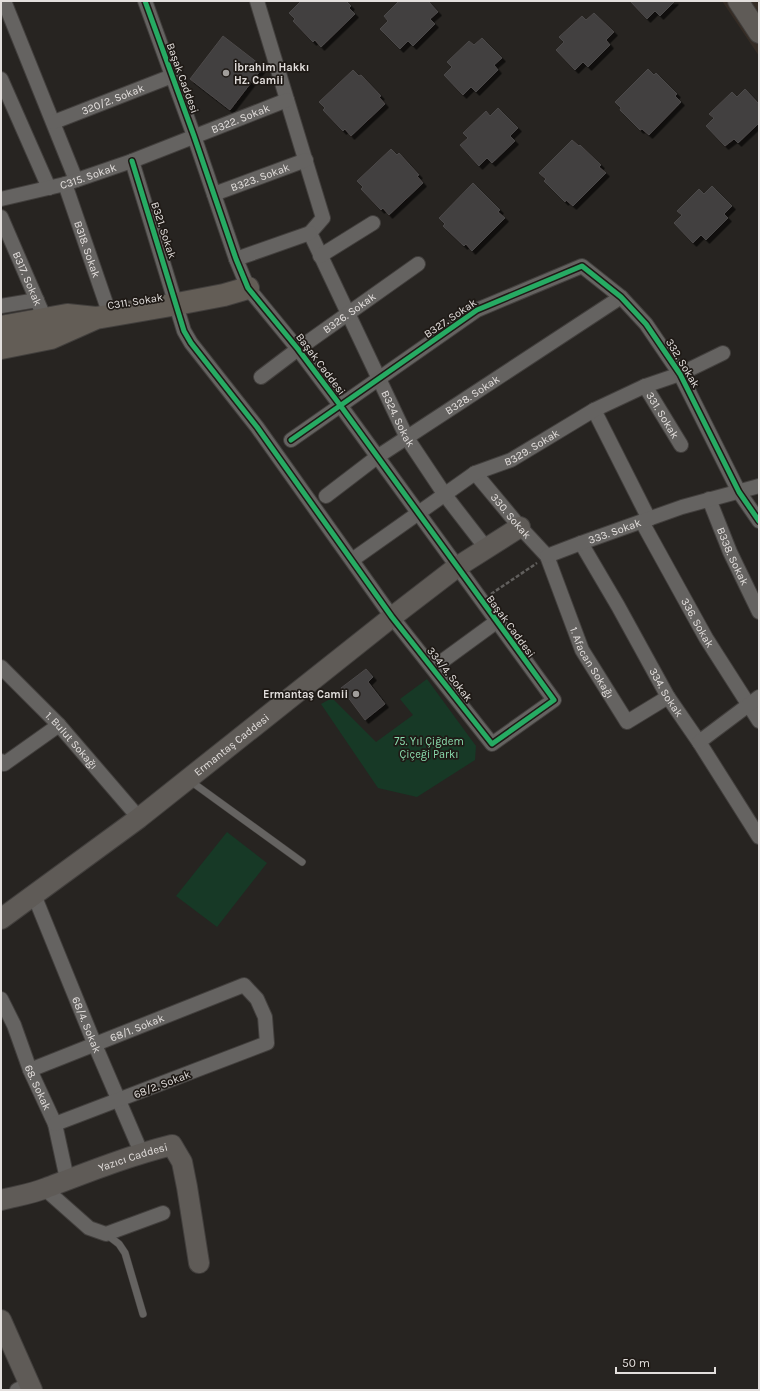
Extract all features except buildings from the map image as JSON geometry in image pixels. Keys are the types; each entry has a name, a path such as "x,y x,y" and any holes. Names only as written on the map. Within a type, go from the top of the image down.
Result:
{"main road":[{"path":"738,1 759,32"},
{"name":"C311. Sokak","path":"1,348 51,338 103,316 224,295 248,288"},
{"path":"1,326 41,309 67,315 103,316"},
{"name":"Ermantaş Caddesi","path":"1,919 139,818 392,616 457,568 520,527"},
{"name":"Yazıcı Caddesi","path":"1,1200 45,1188 141,1152 172,1145 182,1162 199,1263"},
{"path":"1,1320 26,1388"}],"street":[{"name":"B318. Sokak","path":"4,1 54,122 71,182 103,316"},
{"name":"Başak Caddesi","path":"145,1 194,136 236,259 248,288 298,349 340,405 554,700 492,744"},
{"path":"236,259 310,233 324,218 257,1"},
{"name":"320/2. Sokak","path":"54,122 172,76"},
{"path":"1,79 49,188"},
{"name":"B322. Sokak","path":"194,136 287,100"},
{"name":"C315. Sokak","path":"1,199 71,182 132,162 194,136"},
{"name":"B323. Sokak","path":"214,194 306,160"},
{"name":"B321. Sokak","path":"132,162 177,304 184,331 191,343 257,427 352,560"},
{"name":"B317. Sokak","path":"1,217 41,309"},
{"path":"320,256 373,223"},
{"name":"B324. Sokak","path":"310,233 407,438 445,495 486,548"},
{"name":"B326. Sokak","path":"261,377 418,264"},
{"name":"332. Sokak","path":"582,266 621,297 646,324 680,374 739,492 759,520"},
{"name":"B327. Sokak","path":"291,440 476,310 582,266"},
{"name":"B328. Sokak","path":"326,496 377,457 621,297"},
{"path":"1,306 41,309"},
{"name":"B329. Sokak","path":"352,560 417,513 476,474 511,460 594,410 645,386 680,374 723,353"},
{"name":"331. Sokak","path":"645,386 681,445"},
{"name":"336. Sokak","path":"594,410 645,520 706,638 754,700 759,721"},
{"name":"330. Sokak","path":"476,474 520,527 547,556"},
{"name":"333. Sokak","path":"547,556 645,520 709,499 759,486"},
{"name":"B338. Sokak","path":"709,499 730,552 759,612"},
{"name":"334. Sokak","path":"581,543 618,606 668,697 699,742 759,837"},
{"name":"1. Afacan Sokağı","path":"547,556 582,650 627,722 668,697"},
{"name":"334/4. Sokak","path":"352,560 392,616 492,744"},
{"path":"433,668 496,622"},
{"name":"1. Bulut Sokağı","path":"1,667 59,725 139,818"},
{"path":"699,742 754,700"},
{"path":"2,764 59,725"},
{"name":"68/4. Sokak","path":"34,895 95,1045 141,1152"},
{"name":"68/1. Sokak","path":"30,1070 244,985 257,999 266,1017 268,1043"},
{"name":"68. Sokak","path":"1,999 14,1025 30,1070 55,1124 67,1179"},
{"name":"68/2. Sokak","path":"55,1124 119,1101 268,1043"},
{"path":"45,1188 89,1228 106,1234 162,1213"}],"lane":[{"path":"187,779 302,862"},
{"path":"106,1234 119,1244 125,1253 143,1314"}],"path":[{"path":"480,600 547,556"}],"shaded area":[{"path":"722,1 759,1 759,56"}],"green space":[{"name":"75. Yıl Çiğdem Çiçeği Parkı","path":"427,679 476,746 475,760 417,797 378,788 321,704 332,698 376,742 413,715 400,699"},
{"path":"227,832 267,863 217,927 176,896"}],"cycle path":[{"path":"132,161 184,331 191,343 257,427 392,617 492,744 554,700 340,405 298,349 248,288 236,259 194,136 145,1"},
{"path":"291,440 477,310 582,266 621,297 646,324 680,374 739,492 759,521"}],"place":[{"name":"İbrahim Hakkı Hz. Camii","path":"226,73"},
{"name":"Ermantaş Camii","path":"356,694"}]}
